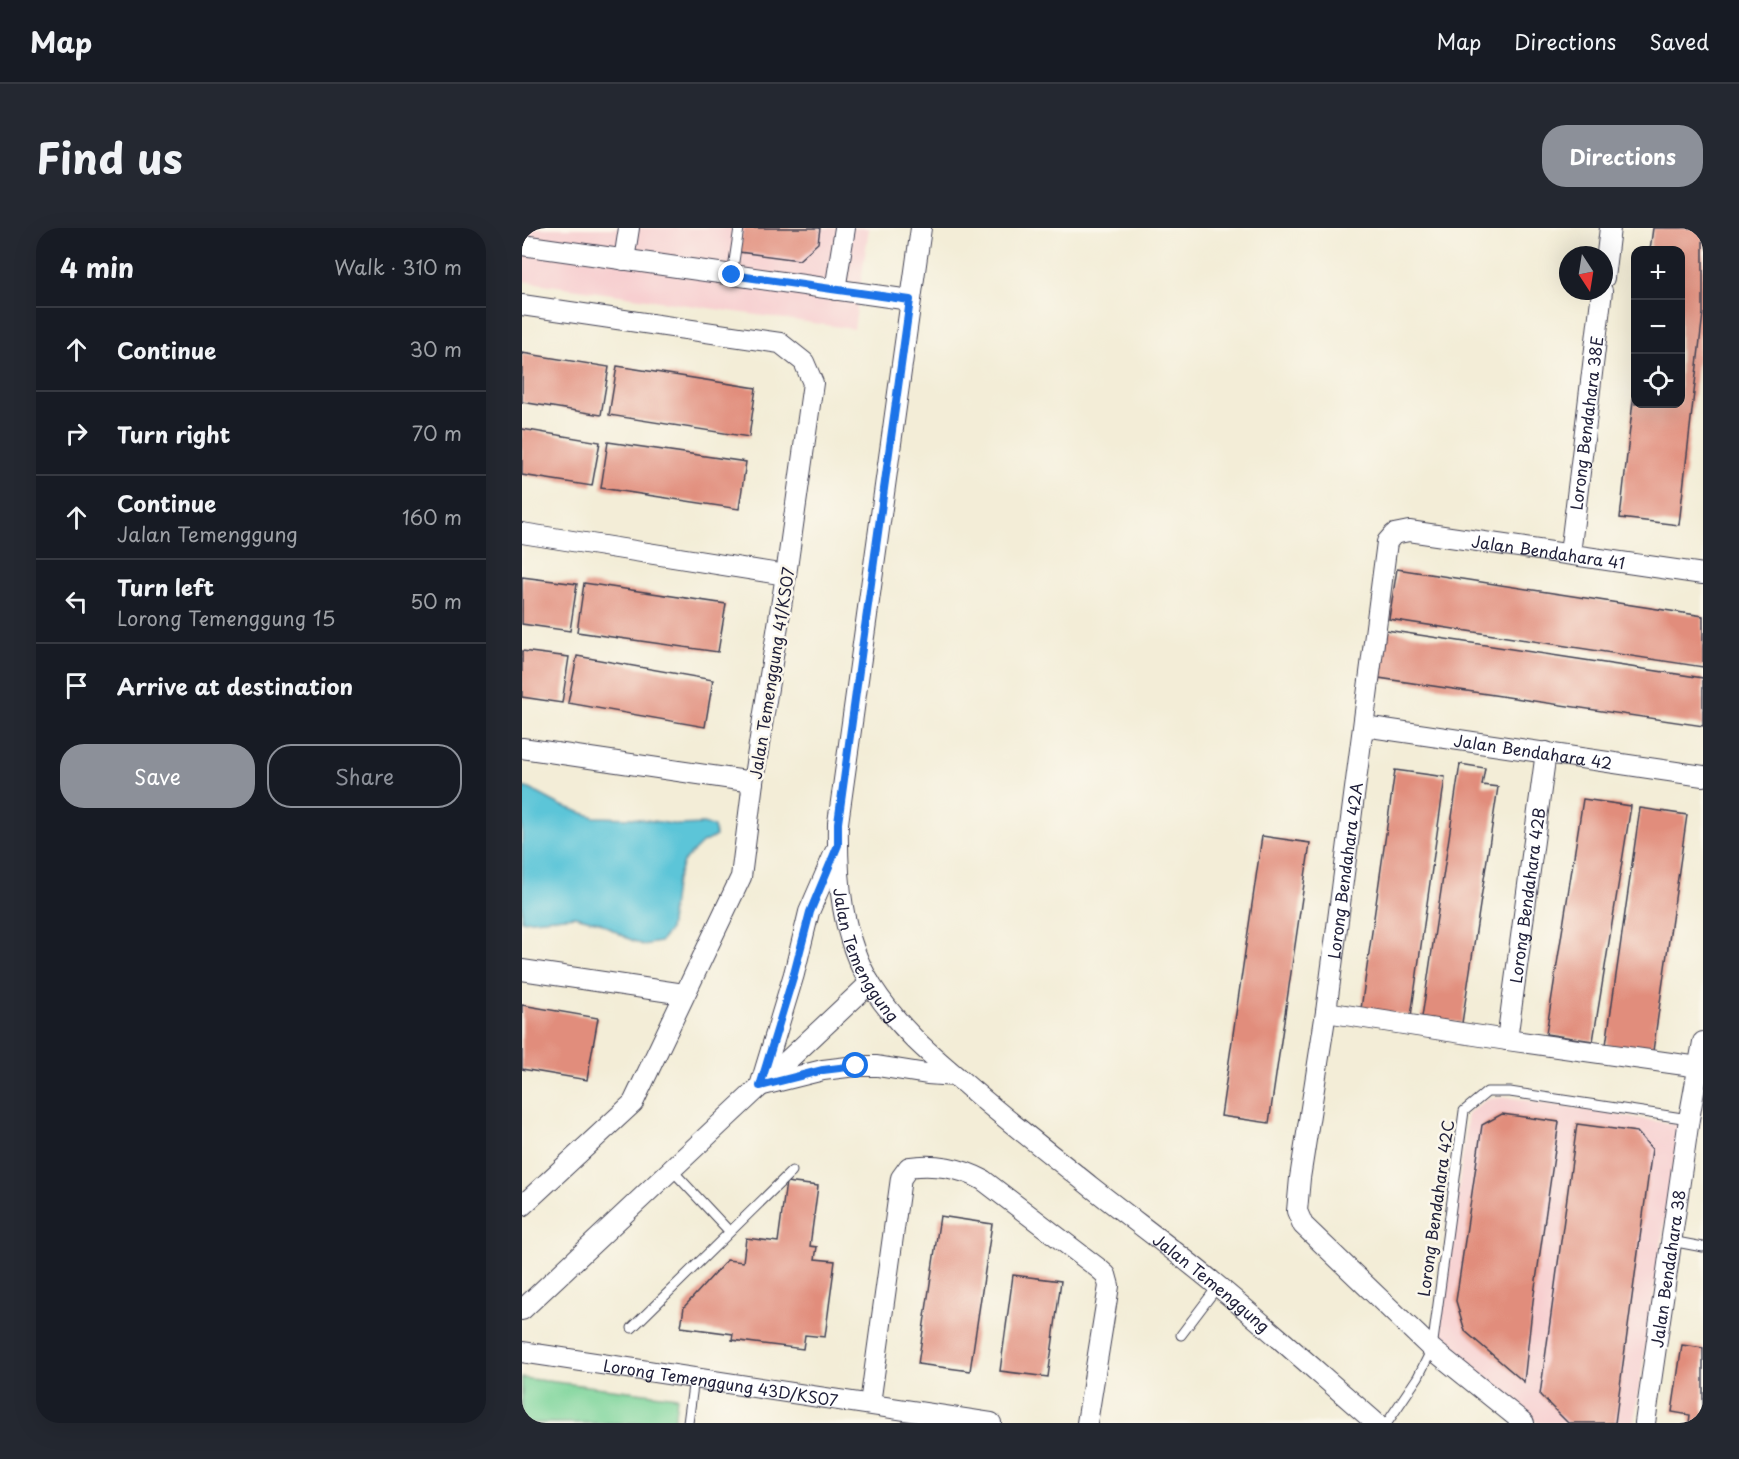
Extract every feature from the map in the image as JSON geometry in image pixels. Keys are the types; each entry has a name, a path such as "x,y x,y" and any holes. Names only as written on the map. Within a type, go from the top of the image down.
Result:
{"street":[{"path":"624,260 629,228"},
{"path":"836,290 844,228"},
{"name":"Jalan Temenggung","path":"921,228 840,811 838,871 841,900 857,959 890,1014 916,1043 1005,1118 1218,1286 1376,1423"},
{"path":"1608,246 1610,228"},
{"path":"522,245 910,300"},
{"name":"Lorong Bendahara 38E","path":"1570,554 1601,300"},
{"name":"Jalan Temenggung 41/KS07","path":"522,305 780,344 804,362 813,383 786,575 753,782 741,877 633,1103 525,1199"},
{"name":"Jalan Bendahara 41","path":"1394,534 1409,531 1703,574"},
{"path":"522,533 786,575"},
{"name":"Lorong Bendahara 42A","path":"1394,534 1387,543 1326,1012 1297,1211 1303,1225 1432,1349"},
{"name":"Jalan Bendahara 42","path":"1364,726 1703,776"},
{"path":"522,748 753,782"},
{"name":"Lorong Bendahara 42B","path":"1507,1040 1546,752"},
{"path":"760,1086 810,912 838,845"},
{"path":"522,970 684,994"},
{"path":"522,1310 870,983"},
{"path":"1326,1012 1699,1066"},
{"name":"Jalan Bendahara 38","path":"1645,1423 1689,1119 1703,1042"},
{"path":"760,1086 823,1070 856,1066 877,1066 955,1076"},
{"path":"870,1404 901,1178 909,1167 924,1164 968,1172 983,1180 1106,1275 1109,1286 1087,1423"},
{"path":"1432,1349 1524,1423"},
{"name":"Lorong Temenggung 43D/KS07","path":"522,1352 991,1423"}],"lane":[{"path":"732,275 739,228"},
{"name":"Lorong Bendahara 42C","path":"1387,1423 1418,1377 1432,1349 1464,1111 1486,1092 1510,1092 1689,1119"},
{"path":"672,1170 730,1232"},
{"path":"632,1328 792,1171"},
{"path":"1671,1241 1703,1247"},
{"path":"1181,1335 1218,1286"},
{"path":"688,1423 694,1378"}],"shaded area":[{"path":"522,228 869,228 854,329 522,281"},
{"path":"1507,1097 1680,1125 1634,1423 1538,1423 1438,1343 1468,1113 1487,1099"}],"green space":[{"path":"522,1378 677,1397 674,1423 522,1423"}],"water":[{"path":"522,787 560,805 594,817 633,818 679,825 703,824 714,827 716,836 702,843 683,862 675,885 669,931 660,942 643,945 599,922 575,916 522,921"}],"building":[{"path":"743,228 820,228 818,243 799,260 739,252"},
{"path":"1653,228 1703,228 1703,313 1679,525 1620,518 1632,408 1685,408 1685,246 1651,246"},
{"path":"522,353 609,367 601,415 522,402"},
{"path":"617,366 756,388 749,437 609,415"},
{"path":"522,429 600,442 592,486 522,475"},
{"path":"608,442 746,462 739,509 601,488"},
{"path":"1397,569 1703,616 1703,667 1389,619"},
{"path":"522,577 577,584 570,631 522,624"},
{"path":"584,583 726,604 718,652 577,632"},
{"path":"1386,630 1703,678 1703,726 1379,678"},
{"path":"522,651 569,657 562,703 522,697"},
{"path":"577,656 713,680 705,727 568,703"},
{"path":"1460,764 1485,768 1482,785 1498,787 1462,1023 1422,1017"},
{"path":"1395,770 1445,777 1411,1016 1361,1009"},
{"path":"1583,799 1631,806 1593,1041 1546,1034"},
{"path":"1640,808 1687,815 1653,1051 1606,1045"},
{"path":"1262,836 1310,843 1269,1123 1221,1116"},
{"path":"522,1005 598,1018 587,1080 522,1069"},
{"path":"1502,1114 1559,1122 1533,1301 1524,1382 1465,1331 1456,1301 1482,1125"},
{"path":"1577,1124 1637,1132 1652,1149 1615,1423 1568,1423 1540,1395"},
{"path":"786,1182 818,1186 810,1246 817,1247 815,1259 835,1261 825,1337 805,1335 803,1349 732,1340 733,1334 681,1327 684,1307 727,1260 743,1262 746,1238 778,1242"},
{"path":"940,1216 992,1224 970,1371 918,1364"},
{"path":"1013,1275 1061,1281 1048,1377 1000,1371"},
{"path":"1682,1345 1703,1348 1703,1423 1689,1423 1690,1415 1672,1412"}],"route":[{"path":"732,275 910,300 838,823 838,845 810,912 760,1086 823,1070 856,1066"}]}
